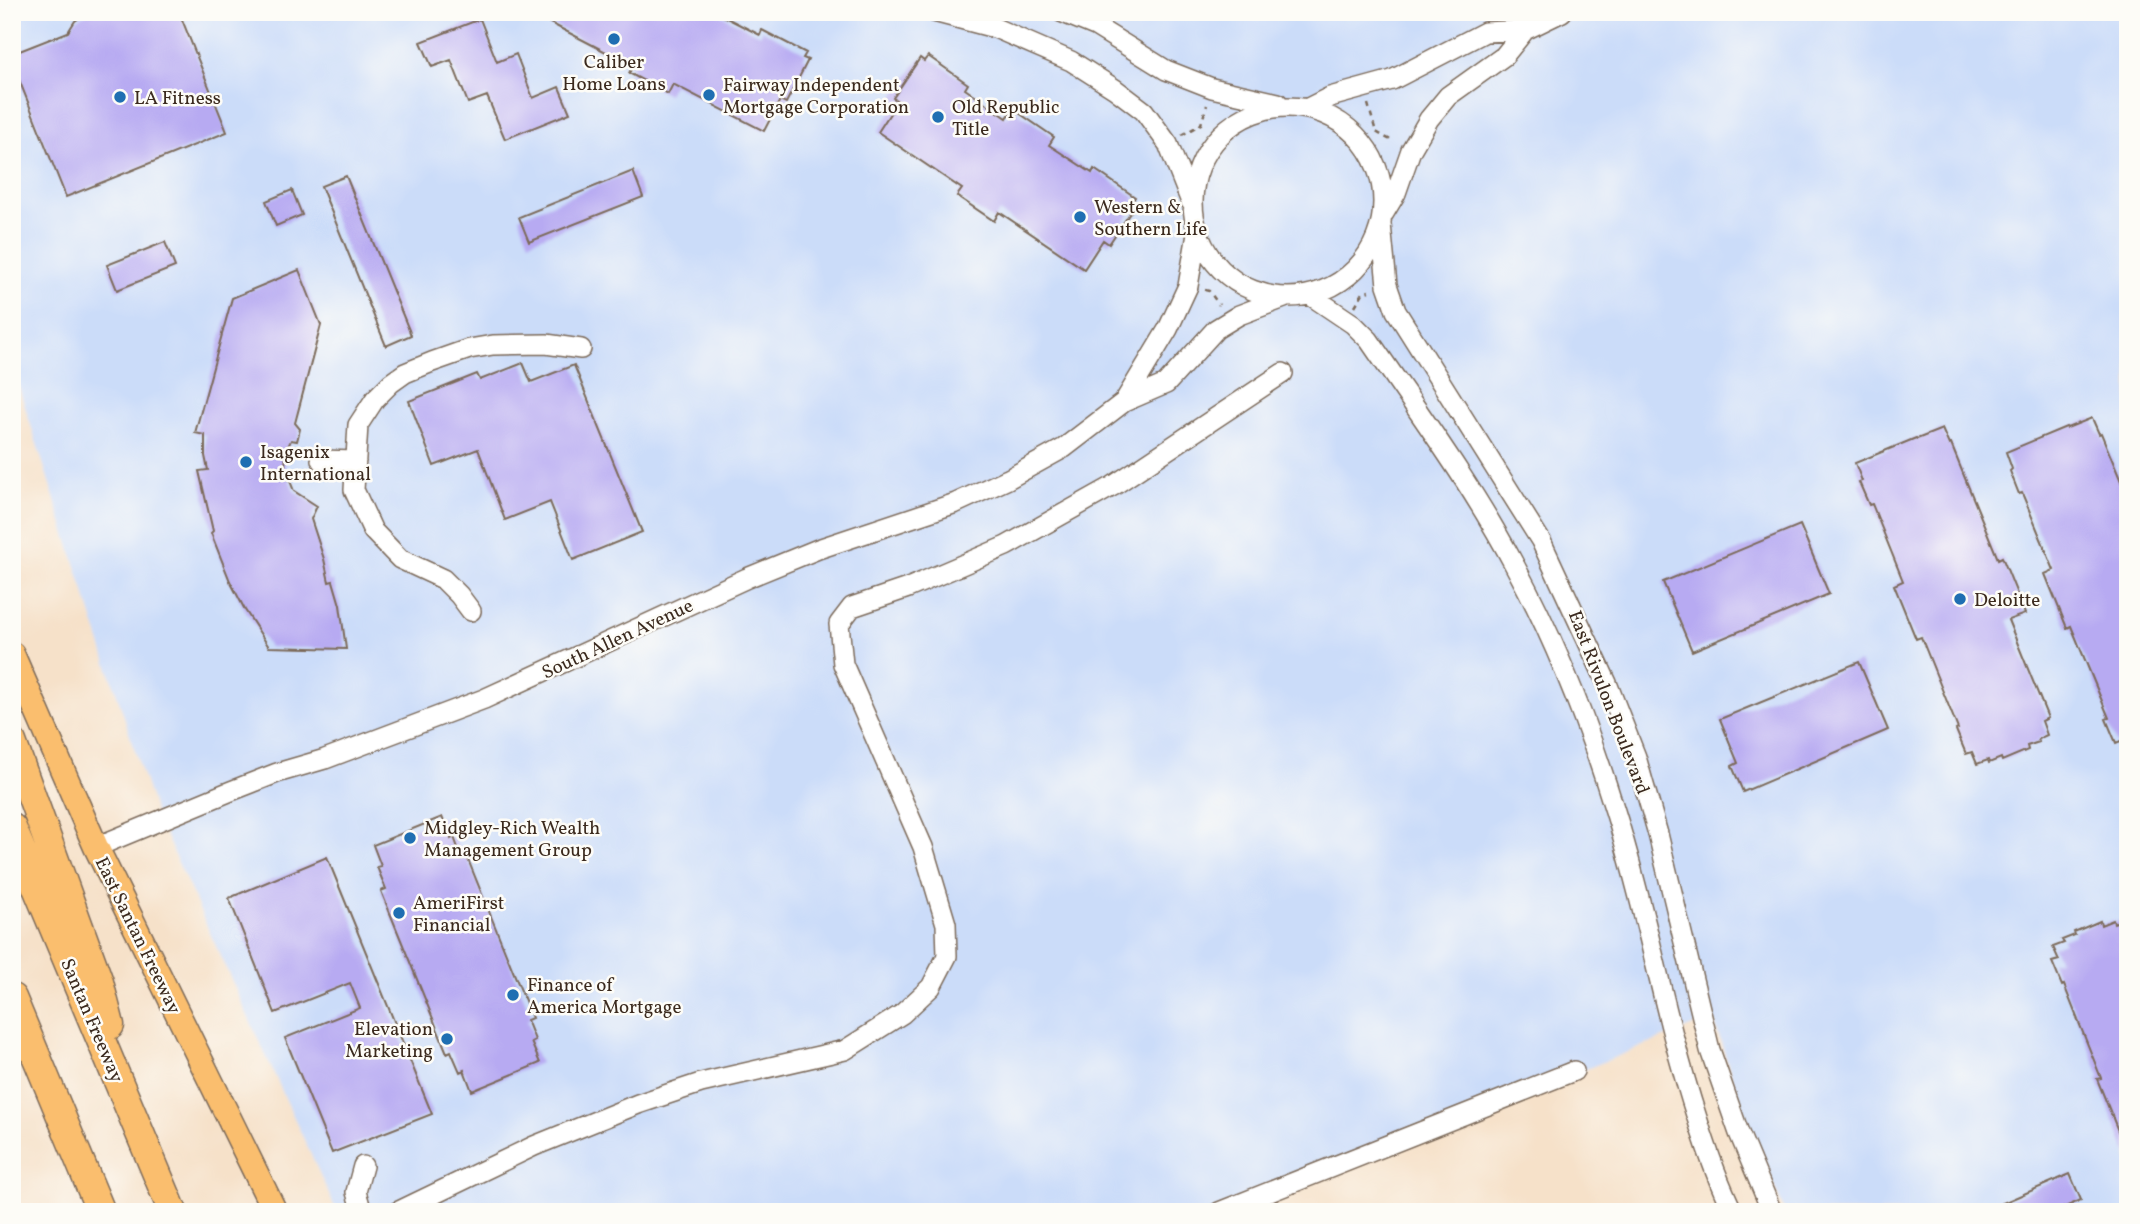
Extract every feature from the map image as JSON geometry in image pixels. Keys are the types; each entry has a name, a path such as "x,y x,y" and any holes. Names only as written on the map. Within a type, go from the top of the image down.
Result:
{"highway":[{"path":"12,742 99,982 130,1109"},
{"name":"Santan Freeway","path":"12,828 173,1212"},
{"path":"12,998 101,1212"},
{"path":"12,1036 32,1081 85,1174"}],"main road":[{"name":"East Santan Freeway","path":"12,654 96,847 275,1212"}],"street":[{"path":"934,12 995,28 1071,61 1144,111 1168,144 1191,202 1197,234 1211,259 1231,279 1256,292 1284,298 1310,295 1335,286 1356,269 1372,248 1411,150 1429,119 1448,96 1504,56 1525,30"},
{"path":"1061,12 1095,26 1166,70 1212,88 1300,107 1336,119 1359,138 1376,163 1383,193 1382,219"},
{"path":"1191,202 1196,172 1210,144 1233,122 1261,109 1300,107 1392,80 1485,32 1525,30 1562,12"},
{"name":"East Rivulon Boulevard","path":"1382,219 1387,285 1396,312 1541,541 1607,684 1636,757 1658,834 1710,1050 1739,1133 1772,1212"},
{"name":"South Allen Avenue","path":"1124,402 1168,329 1188,286 1197,234"},
{"name":"East Rivulon Boulevard","path":"1310,295 1353,324 1369,340 1474,498 1526,587 1574,692 1601,767 1632,872 1685,1081 1706,1145 1733,1212"},
{"name":"South Allen Avenue","path":"96,847 231,790 362,746 493,696 747,578 806,554 956,503 1008,479 1064,448 1124,402 1166,384 1216,329 1238,315 1284,298"},
{"path":"471,611 443,579 400,559 373,531 354,490 358,425 391,383 405,373 469,349 493,345 546,344 581,349"},
{"path":"397,1212 534,1146 638,1104 701,1083 845,1050 902,1014 931,987 947,957 946,924 923,847 843,664 839,624 852,607 908,587 1018,540 1113,486 1283,373"},
{"path":"321,460 356,461"},
{"path":"1526,587 1556,572"},
{"path":"1670,1026 1701,1018"},
{"path":"1219,1212 1574,1071"},
{"path":"362,1212 356,1192 363,1166"}],"path":[{"path":"1178,138 1201,124 1208,102"},
{"path":"1368,104 1376,132 1394,142"},
{"path":"1202,289 1209,291 1219,307"},
{"path":"1355,307 1363,293 1376,289"}],"shaded area":[{"path":"12,12 2128,12 2128,1212 1785,1212 1749,1130 1713,1018 1230,1212 337,1212 154,810 12,366"}],"building":[{"name":"LA Fitness","path":"94,12 179,12 227,132 66,197 12,62 12,54 68,32 75,21"},
{"path":"529,12 715,12 760,35 762,30 806,53 803,58 808,60 786,103 780,100 764,131 673,84 668,94 629,73 633,66"},
{"path":"480,19 497,62 516,54 533,98 559,87 570,113 505,139 487,96 468,103 451,60 432,67 421,42"},
{"path":"928,56 968,84 965,89 1007,118 1013,109 1054,137 1049,145 1092,173 1094,169 1135,197 1132,202 1136,204 1109,244 1103,240 1084,269 999,212 994,221 957,196 962,189 878,132 898,101 893,98 920,58 924,61"},
{"path":"633,171 643,197 529,242 519,217"},
{"path":"346,176 411,335 386,346 321,186"},
{"path":"292,190 302,215 276,226 266,201"},
{"path":"165,242 175,267 117,290 107,265"},
{"name":"Isagenix International","path":"299,270 321,325 295,423 300,429 297,441 291,440 286,451 285,468 294,491 317,506 311,519 329,582 333,581 340,605 346,649 269,647 230,581 211,533 213,531 199,471 208,470 205,435 195,433 232,298"},
{"path":"523,363 531,382 574,365 642,532 573,560 550,502 505,520 478,449 434,466 409,401 477,374 480,380"},
{"name":"Deloitte","path":"2092,418 2128,498 2128,738 2116,743 2106,719 2109,718 2071,626 2067,628 2045,574 2054,570 2022,493 2019,494 2006,452"},
{"name":"Deloitte","path":"1942,429 1949,445 1951,444 1998,559 2002,557 2025,614 2008,620 2048,718 2042,721 2047,735 2038,739 2039,742 2027,746 2028,750 2002,761 2001,758 1977,764 1972,752 1966,754 1921,637 1916,639 1894,585 1903,581 1872,504 1869,505 1859,482 1862,481 1855,463"},
{"path":"1800,525 1829,594 1692,651 1663,582"},
{"path":"1859,662 1888,730 1743,792 1732,766 1738,763 1720,719"},
{"path":"442,817 451,839 454,837 462,859 467,857 532,1018 527,1020 535,1040 531,1042 540,1063 472,1091 464,1070 460,1072 451,1051 447,1053 381,891 386,889 377,867 381,866 373,845"},
{"path":"327,857 432,1114 332,1153 285,1038 360,1008 350,983 275,1013 229,898"},
{"path":"2124,919 2128,929 2127,1153 2097,1079 2101,1078 2064,985 2062,986 2052,962 2059,960 2053,947 2064,943 2062,940 2075,935 2074,932 2100,921 2101,925"},
{"path":"2070,1174 2081,1200 2054,1212 1982,1212"}],"place":[{"name":"Caliber Home Loans","path":"614,39"},
{"name":"Fairway Independent Mortgage Corporation","path":"709,95"},
{"name":"LA Fitness","path":"120,97"},
{"name":"Old Republic Title","path":"938,117"},
{"name":"Western & Southern Life","path":"1080,217"},
{"name":"Isagenix International","path":"246,462"},
{"name":"Deloitte","path":"1960,599"},
{"name":"Midgley-Rich Wealth Management Group","path":"410,838"},
{"name":"AmeriFirst Financial","path":"399,913"},
{"name":"Finance of America Mortgage","path":"513,995"},
{"name":"Elevation Marketing","path":"447,1039"}]}
